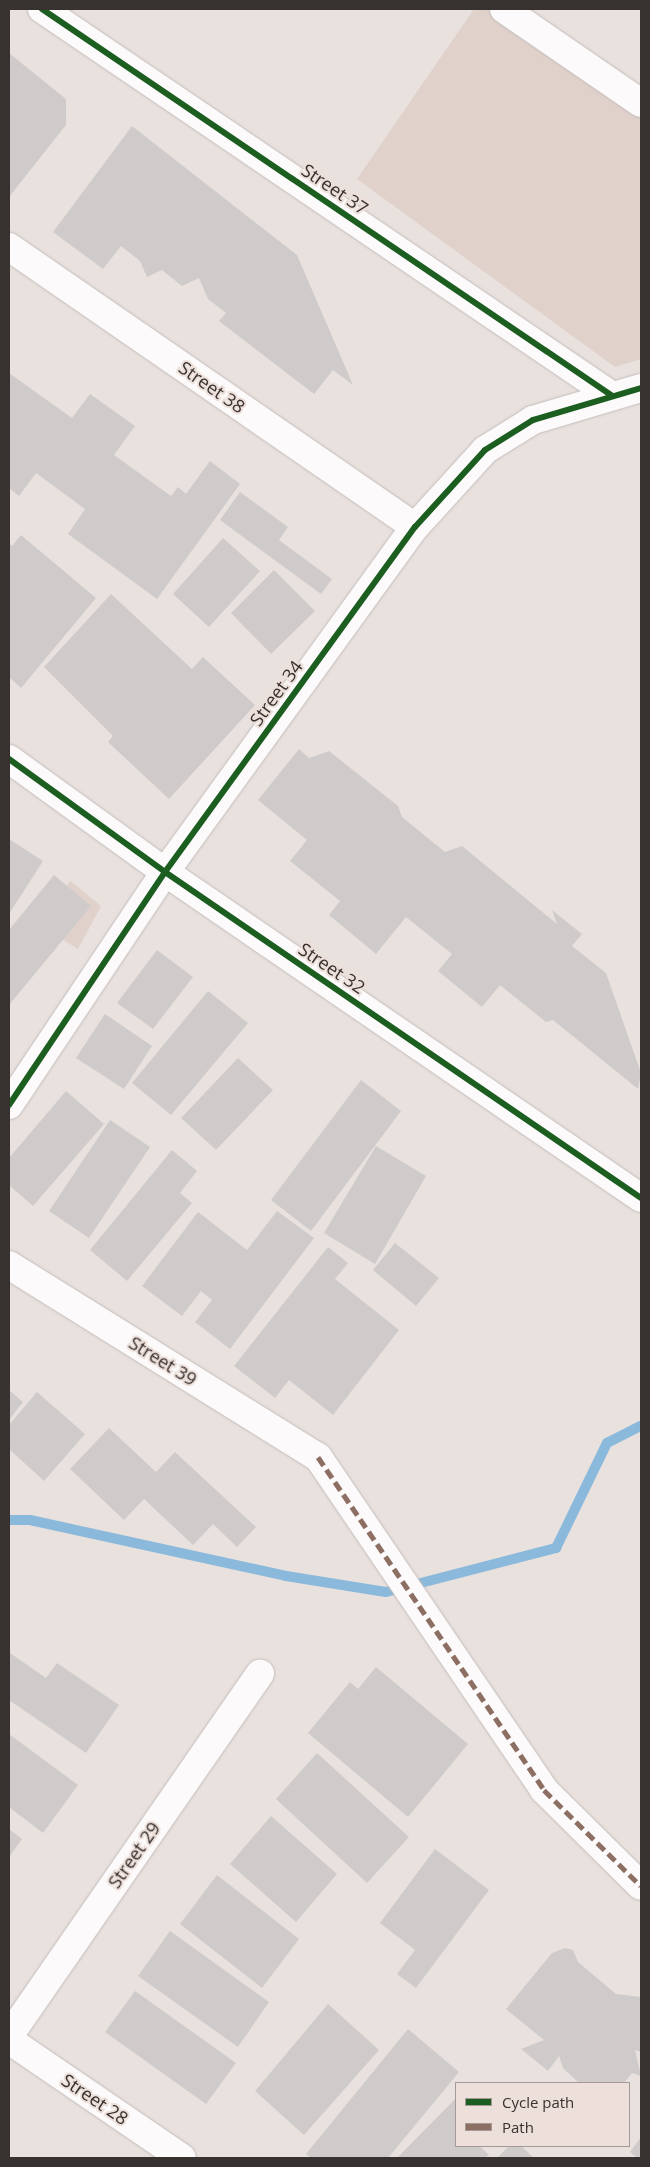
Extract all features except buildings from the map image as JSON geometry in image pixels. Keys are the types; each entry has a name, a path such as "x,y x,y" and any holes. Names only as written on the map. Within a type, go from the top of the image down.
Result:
{"street":[{"name":"Street 37","path":"42,9 611,395"},
{"path":"504,9 641,103"},
{"name":"Street 38","path":"9,247 415,527"},
{"name":"Street 34","path":"9,1105 165,872 415,527 485,450 533,420 611,395 641,388"},
{"name":"Street 32","path":"9,760 165,872 641,1198"},
{"name":"Street 39","path":"9,1264 318,1457 544,1790 641,1886"},
{"name":"Street 29","path":"9,2038 260,1673"},
{"name":"Street 28","path":"9,2038 182,2158"}],"shaded area":[{"path":"474,9 509,9 641,103 641,359 615,367 357,179"},
{"path":"71,881 101,906 78,949 31,920"}],"waterway":[{"path":"9,1520 30,1520 286,1576 386,1592 556,1548 607,1443 641,1426"}],"marked path":[{"path":"318,1457 544,1790 641,1886"}],"cycle path":[{"path":"42,9 611,395"},
{"path":"9,1105 165,872 415,527 485,450 533,420 641,388"},
{"path":"9,759 165,872 641,1198"}]}
